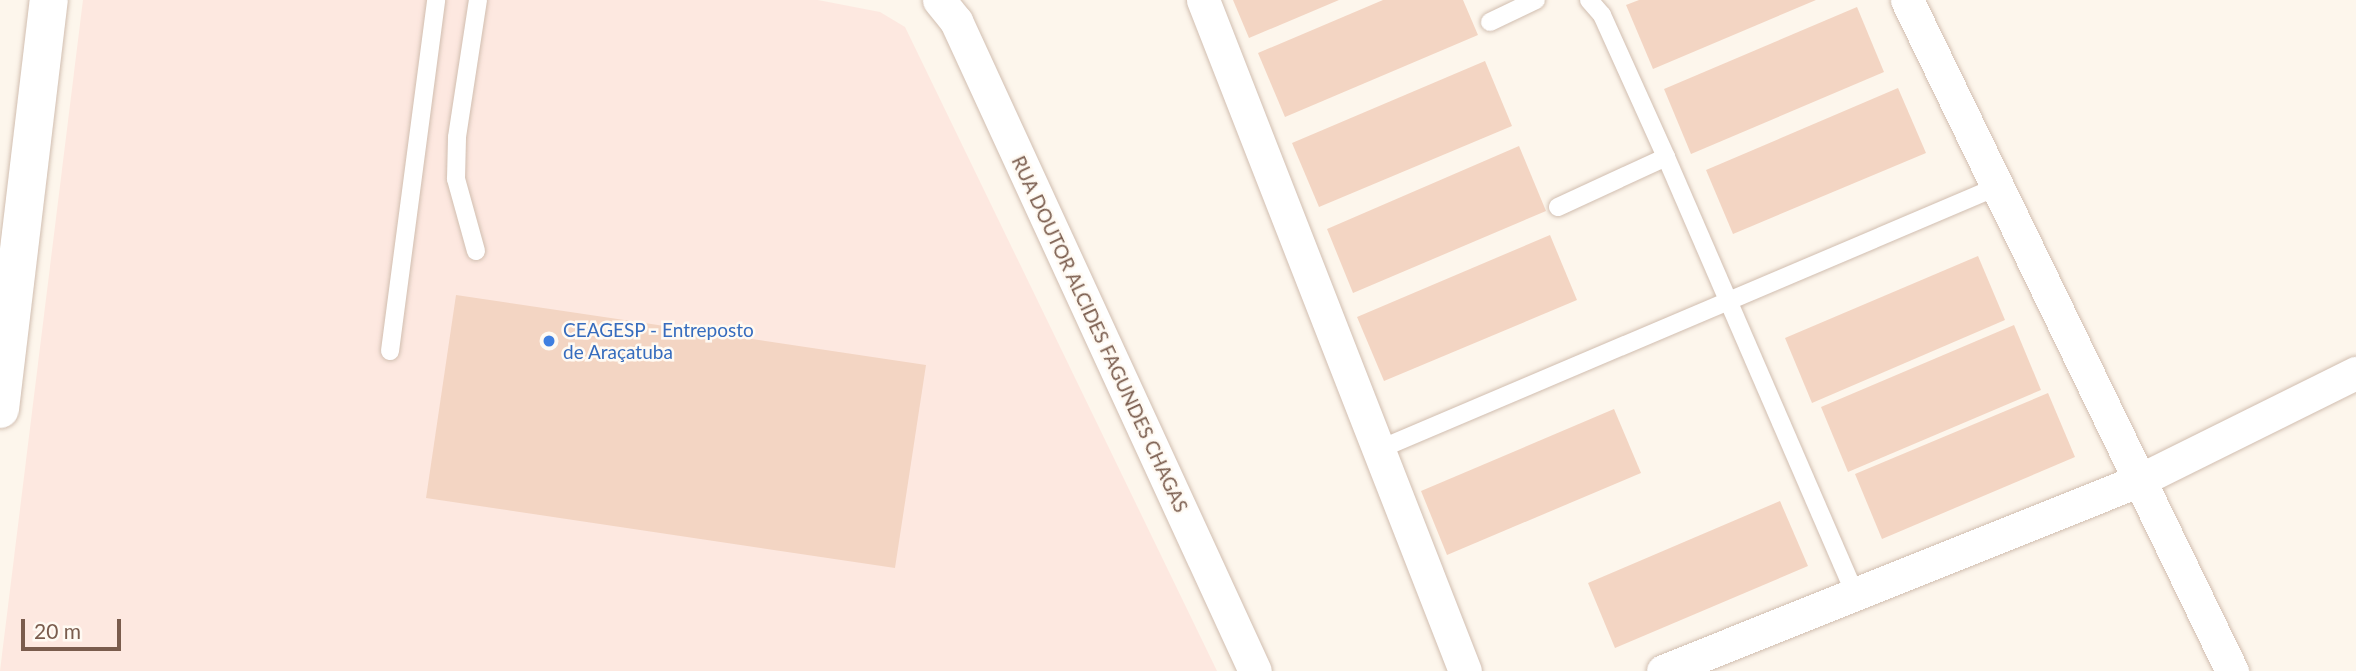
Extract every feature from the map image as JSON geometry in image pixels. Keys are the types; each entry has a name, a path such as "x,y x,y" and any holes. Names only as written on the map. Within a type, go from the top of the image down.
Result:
{"street":[{"path":"0,409 49,0"},
{"name":"RUA DOUTOR ALCIDES FAGUNDES CHAGAS","path":"939,0 956,21 1255,671"},
{"path":"1203,0 1465,671"},
{"path":"1907,0 2232,671"},
{"path":"1663,671 1854,591 2140,480 2356,373"}],"lane":[{"path":"390,351 436,0"},
{"path":"476,251 456,179 457,137 478,0"},
{"path":"1490,22 1536,0"},
{"path":"1589,0 1602,15 1666,157 1854,591"},
{"path":"1558,206 1666,157"},
{"path":"1380,449 1999,186"}],"shaded area":[{"name":"CEAGESP - Entreposto de Araçatuba","path":"83,0 818,0 880,12 905,27 1217,671 0,671"}],"building":[{"path":"1233,0 1339,0 1249,38"},
{"path":"1383,0 1463,0 1478,35 1285,117 1258,53"},
{"path":"1639,0 1816,0 1653,69 1626,5"},
{"path":"1857,7 1884,72 1691,154 1664,89"},
{"path":"1485,61 1512,126 1319,207 1292,143"},
{"path":"1898,88 1926,153 1733,234 1706,170"},
{"path":"1519,146 1546,211 1353,293 1327,229"},
{"path":"1550,235 1577,300 1384,381 1357,317"},
{"path":"1978,256 2005,320 1812,403 1785,338"},
{"path":"456,295 926,365 895,568 426,498"},
{"path":"2014,325 2041,390 1848,472 1821,407"},
{"path":"2048,393 2075,457 1882,539 1855,474"},
{"path":"1614,409 1641,473 1447,555 1421,491"},
{"path":"1780,501 1808,566 1615,648 1588,583"}],"place":[{"name":"CEAGESP - Entreposto de Araçatuba","path":"549,341"}]}
